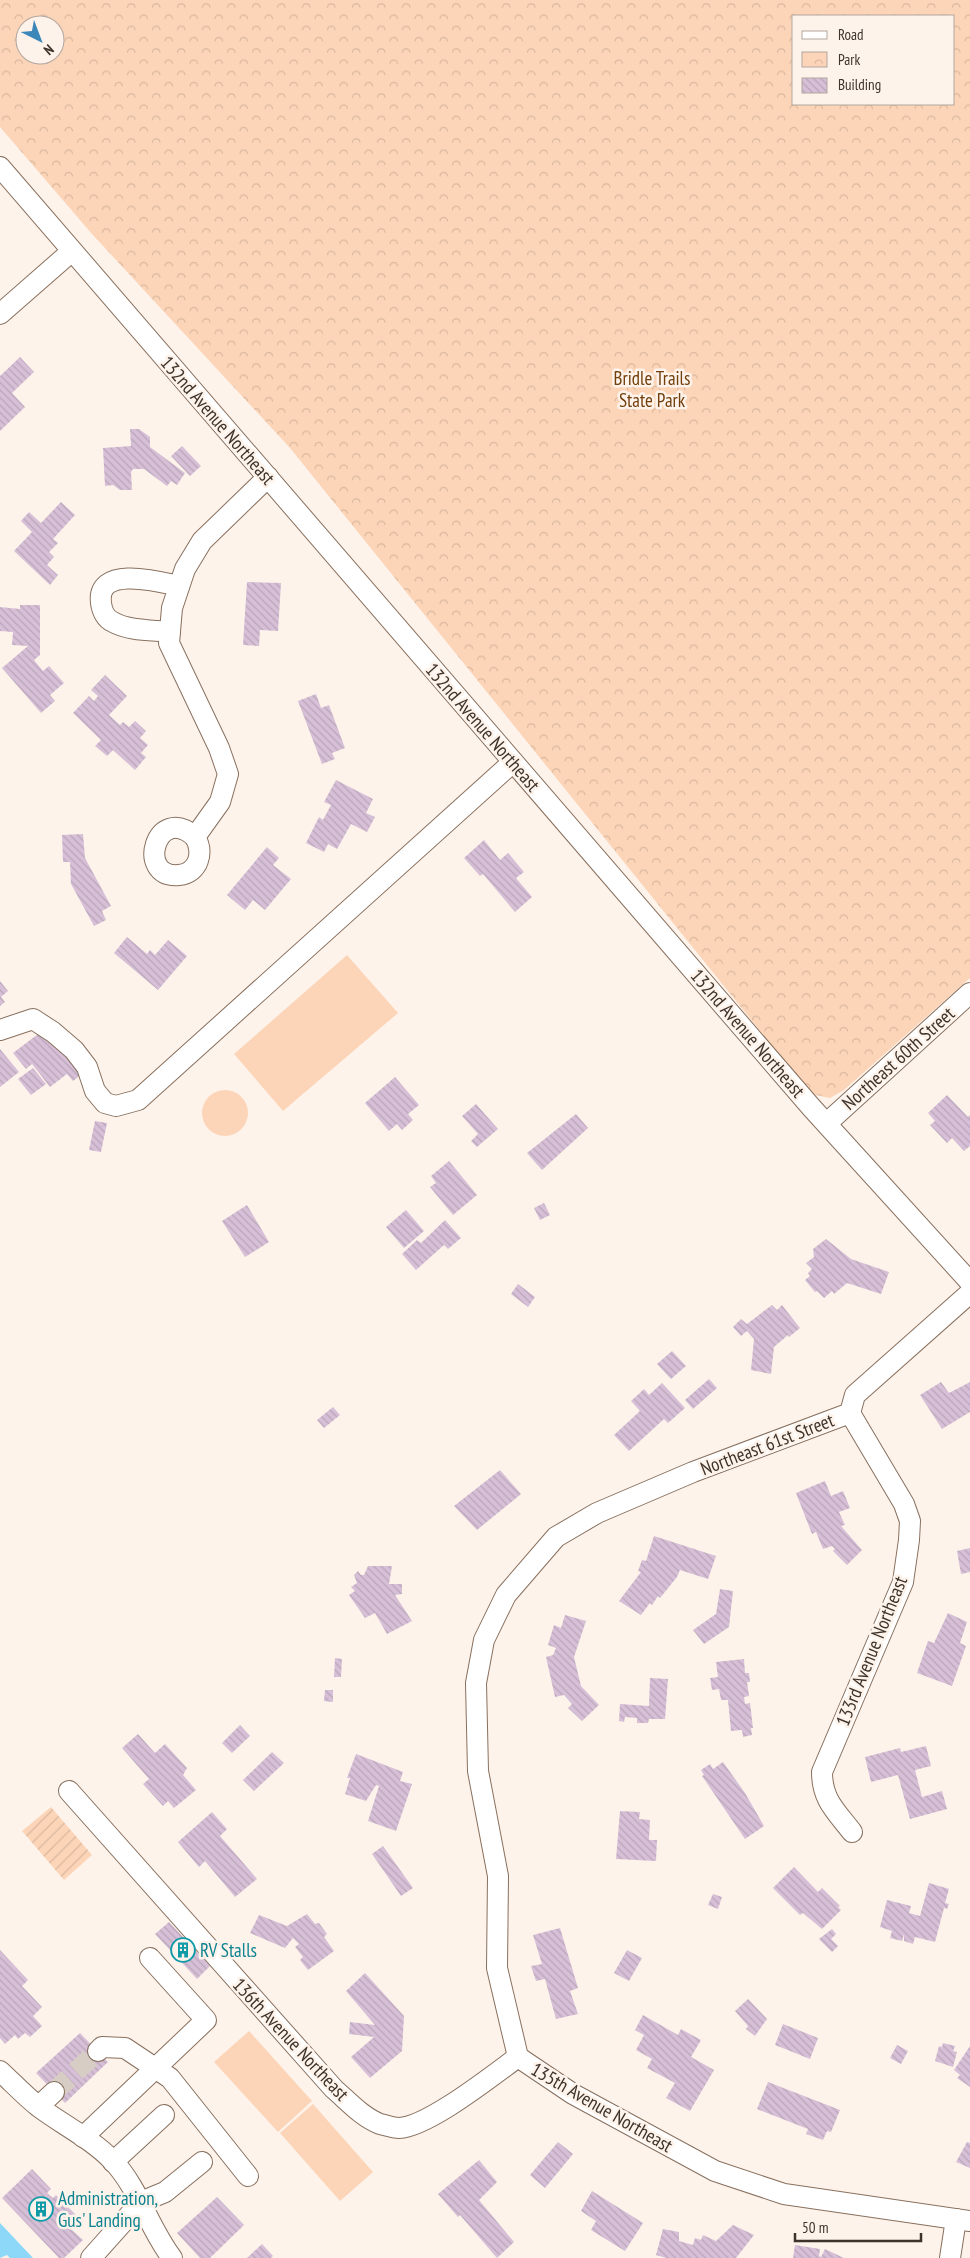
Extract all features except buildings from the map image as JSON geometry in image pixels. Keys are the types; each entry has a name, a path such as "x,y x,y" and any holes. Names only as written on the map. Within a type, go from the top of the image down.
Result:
{"street":[{"name":"132nd Avenue Northeast","path":"0,167 811,1107 970,1282"},
{"path":"0,314 72,251"},
{"path":"195,837 220,802 228,774 219,748 169,643 172,608 185,570 202,541 268,477"},
{"path":"170,632 127,628 111,622 103,611 101,600 105,589 112,582 123,578 139,578 179,586"},
{"path":"0,1030 33,1019 53,1032 74,1050 87,1066 95,1091 105,1104 116,1106 138,1100 513,762"},
{"name":"Northeast 60th Street","path":"827,1123 970,993"},
{"name":"Northeast 61st Street","path":"556,1537 597,1513 626,1500 693,1472 850,1413 855,1395 970,1293"},
{"name":"133rd Avenue Northeast","path":"850,1413 904,1504 910,1521 903,1582 822,1772 822,1787 828,1802 852,1832"},
{"name":"135th Avenue Northeast","path":"556,1537 506,1595 484,1640 476,1683 478,1771 498,1876 497,1968 518,2057 573,2094 609,2115 715,2171 784,2194 963,2220"},
{"name":"136th Avenue Northeast","path":"69,1791 334,2089 362,2114 379,2124 398,2128 414,2124 463,2098 518,2057"},
{"path":"83,2137 206,2020 150,1958"},
{"path":"98,2051 102,2047 125,2048 170,2078 248,2176"},
{"path":"0,2071 39,2106 83,2137 113,2162 141,2202 159,2241 172,2258"},
{"path":"39,2106 54,2092"},
{"path":"113,2162 164,2115"},
{"path":"91,2258 141,2202 165,2192 202,2162"},
{"path":"950,2258 963,2220"}],"green space":[{"name":"Bridle Trails State Park","path":"0,0 970,0 970,978 844,1090 830,1098 811,1094 290,448 92,234 0,127"},
{"path":"347,955 398,1013 283,1111 234,1054"},
{"path":"230,1090 234,1091 244,1100 247,1104 247,1122 238,1132 230,1136 220,1136 212,1132 203,1122 202,1108 206,1100 216,1091"},
{"path":"51,1807 92,1855 64,1880 22,1831"},
{"path":"249,2031 312,2101 278,2132 214,2062"},
{"path":"313,2104 373,2172 340,2201 280,2133"}],"water":[{"path":"0,2223 33,2258 10,2258 7,2255 0,2258"}],"tunnel":[{"path":"54,2092 98,2051"}],"place":[{"name":"RV Stalls","path":"183,1950"},
{"name":"Administration, Gus' Landing","path":"41,2209"}]}
